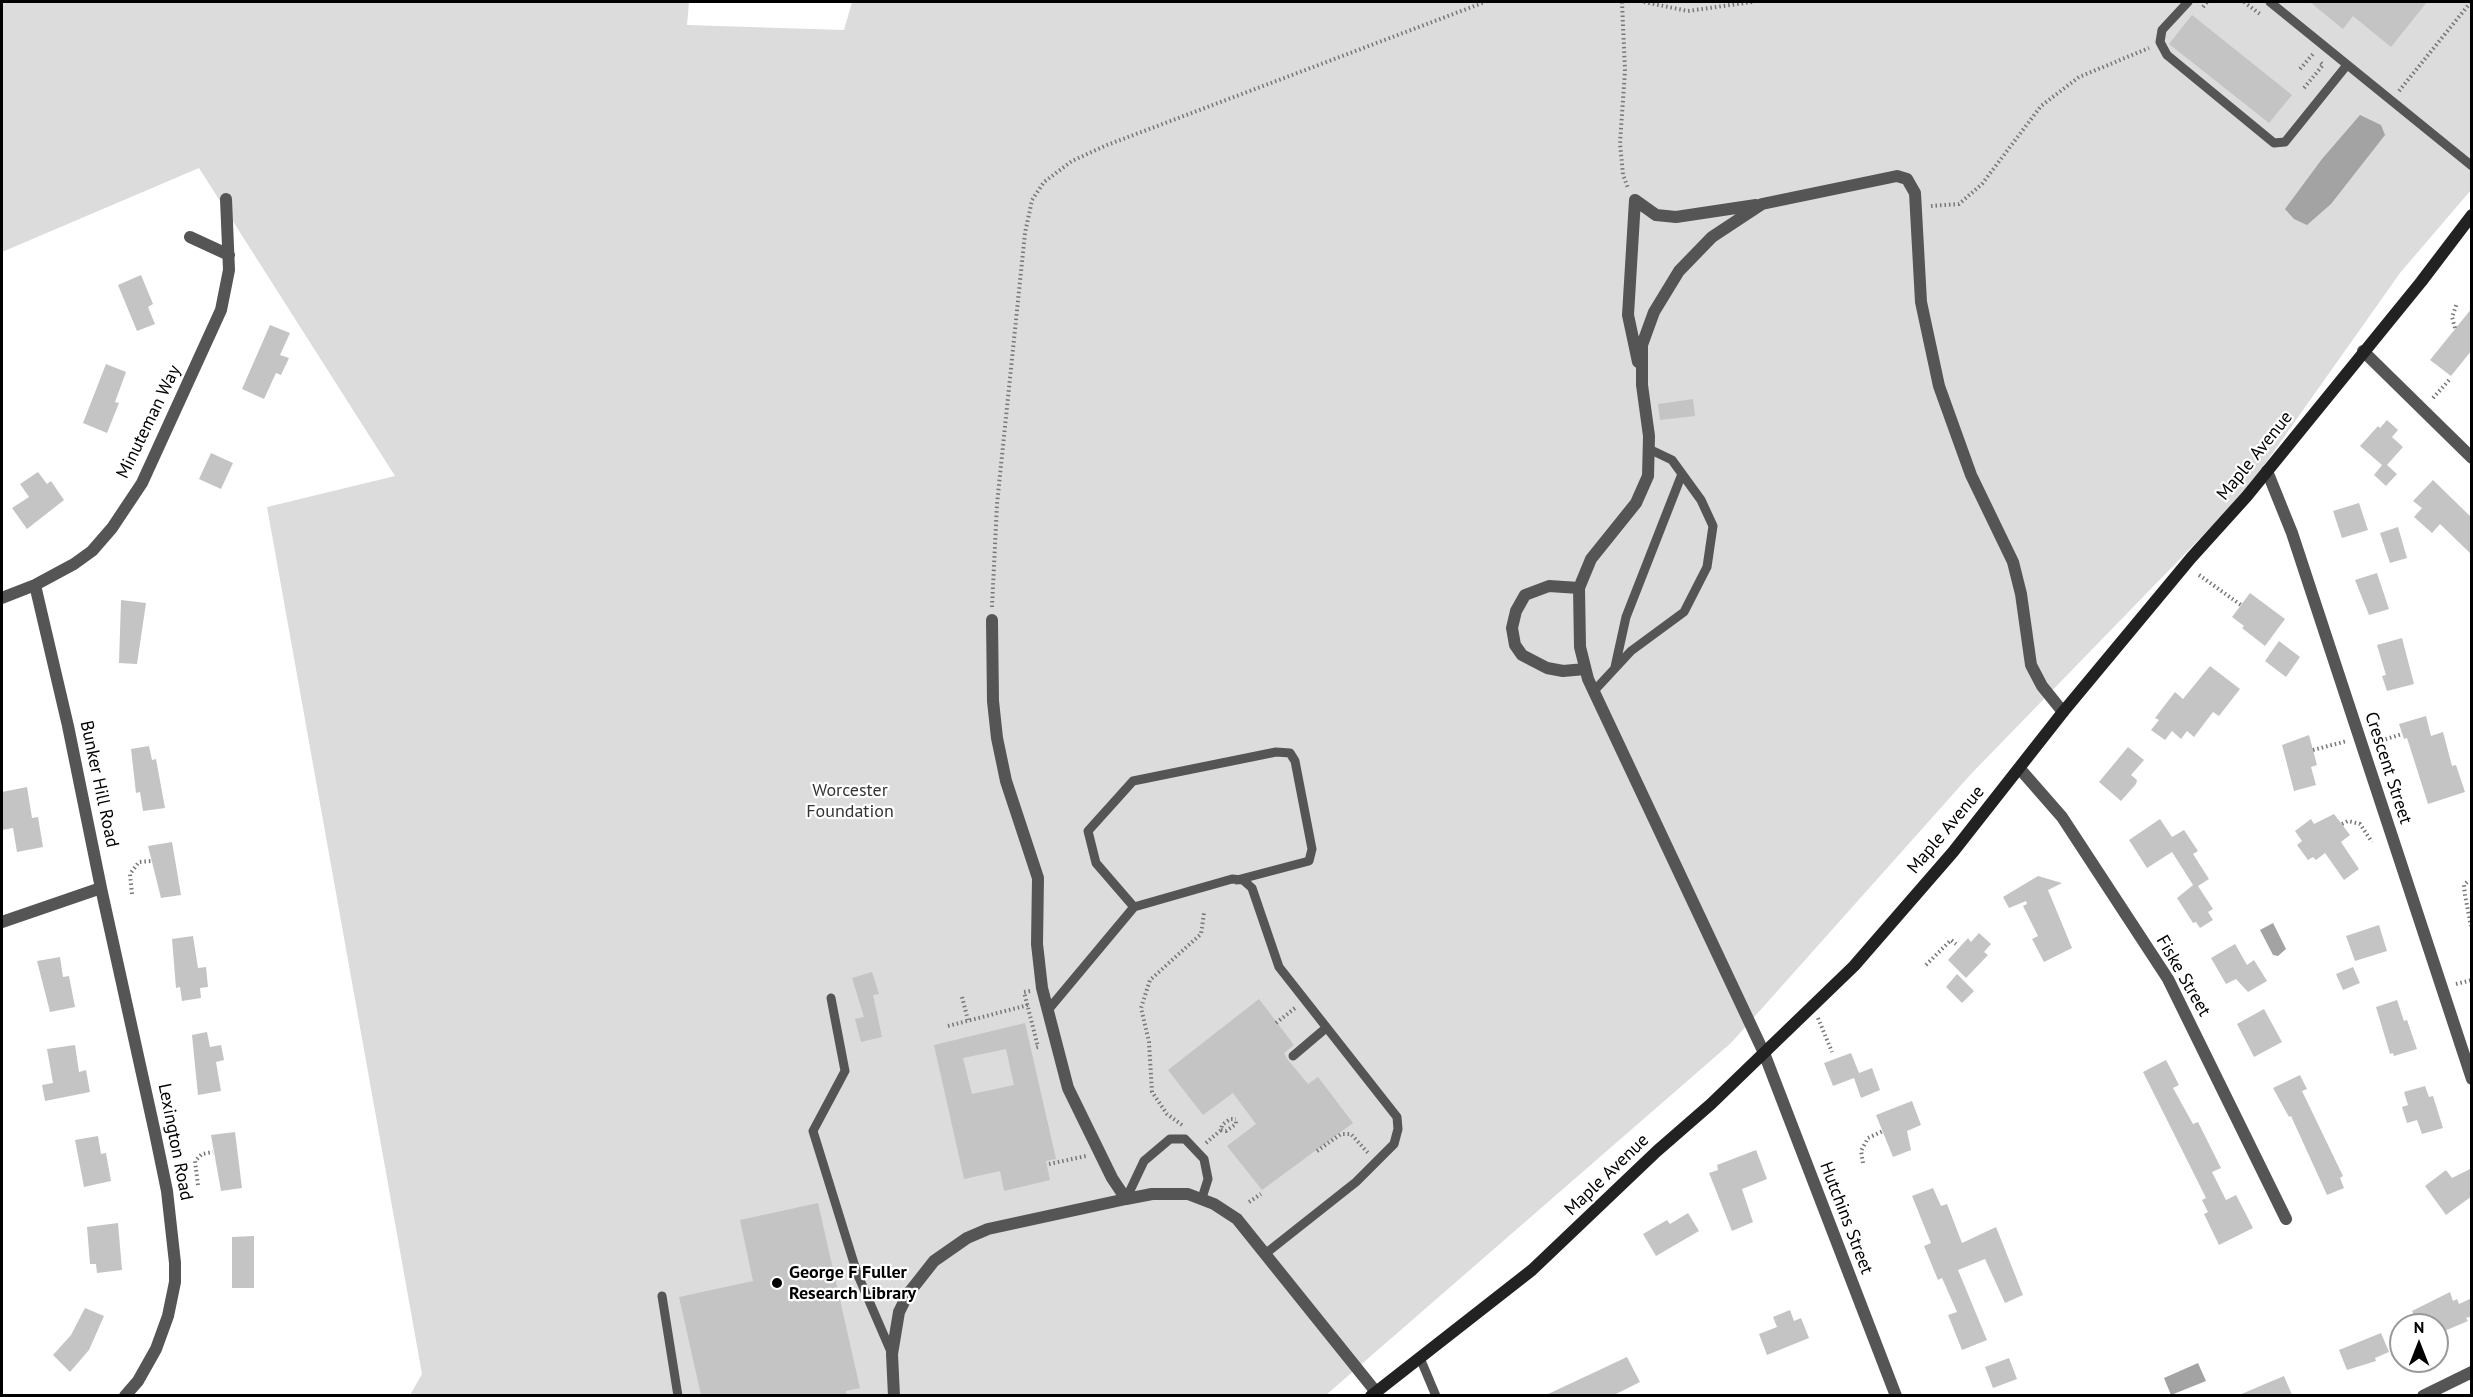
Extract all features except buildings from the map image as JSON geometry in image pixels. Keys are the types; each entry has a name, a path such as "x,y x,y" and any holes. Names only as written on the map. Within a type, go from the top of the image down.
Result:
{"main road":[{"name":"Maple Avenue","path":"1373,1394 1532,1270 1854,966 1953,852 2063,712 2268,471 2421,282 2472,214"}],"street":[{"path":"1635,200 1656,215 1676,217 1762,204 1892,176 1907,178 1915,193 1922,309 1939,386 1971,475 2013,562 2021,594 2031,665 2042,686 2063,712"},
{"name":"Minuteman Way","path":"2,598 35,585 74,564 92,551 122,514 142,483 221,310 228,288 226,199"},
{"path":"1635,200 1628,315 1641,371"},
{"path":"1585,669 1563,671 1533,663 1518,650 1512,634 1516,610 1525,594 1549,586 1579,588 1591,559 1641,494 1648,476 1650,449 1641,371 1642,345 1647,328 1673,280 1705,243 1762,204"},
{"path":"190,237 229,255"},
{"path":"2363,351 2472,458"},
{"name":"Crescent Street","path":"2268,471 2292,533 2471,1075"},
{"name":"Bunker Hill Road","path":"35,585 69,726 101,888"},
{"name":"Hutchins Street","path":"1579,588 1580,638 1585,669 1593,692 1634,774 1764,1053 1896,1395"},
{"path":"992,620 995,727 1006,781 1038,878 1036,944 1040,979 1068,1088 1112,1178 1126,1199"},
{"name":"Fiske Street","path":"2020,769 2062,817 2168,979 2286,1219"},
{"path":"2,922 101,888"},
{"name":"Lexington Road","path":"101,888 165,1179 175,1263 168,1316 156,1349 138,1381 125,1395"},
{"path":"894,1395 892,1353 898,1312 908,1294 934,1261 950,1249 985,1230 1009,1223 1126,1199 1174,1193 1202,1198 1237,1219 1373,1394"},
{"path":"2423,1395 2472,1372"}],"lane":[{"path":"2188,2 2162,30 2160,42 2167,55 2274,143 2285,142 2347,65"},
{"path":"2270,2 2472,166"},
{"path":"1593,692 1631,651 1684,612 1707,567 1713,526 1701,500 1671,460 1650,449"},
{"path":"1615,669 1626,617 1682,474"},
{"path":"1048,1010 1134,907 1214,883 1236,880 1309,861 1312,849 1295,761 1290,753 1276,752 1133,781 1088,831 1096,863 1134,907"},
{"path":"1236,880 1243,880 1252,888 1279,967 1396,1117 1398,1129 1394,1144 1356,1182 1265,1254"},
{"path":"831,998 845,1071 813,1131 857,1273 892,1353"},
{"path":"1293,1056 1326,1028"},
{"path":"1126,1199 1144,1161 1170,1139 1185,1139 1204,1159 1208,1179 1202,1198"},
{"path":"662,1296 678,1395"},
{"path":"1419,1358 1436,1395"}],"path":[{"path":"992,620 997,504 1025,233 1032,200 1044,182 1066,164 1107,145 1485,2"},
{"path":"1622,2 1624,71 1620,154 1626,185 1635,200"},
{"path":"1644,2 1688,11 1752,2"},
{"path":"2203,7 2207,2"},
{"path":"2244,2 2266,19"},
{"path":"2398,91 2471,2"},
{"path":"1917,206 1959,204 1982,184 2041,106 2079,77 2160,42"},
{"path":"2302,48 2323,65 2304,88"},
{"path":"2455,328 2452,317 2457,303"},
{"path":"2432,399 2450,379"},
{"path":"2199,575 2241,605"},
{"path":"2376,742 2402,734"},
{"path":"2313,750 2359,737"},
{"path":"2342,824 2348,821 2360,824 2372,842"},
{"path":"132,894 130,874 139,862 151,861"},
{"path":"2467,882 2464,885 2464,896 2471,926"},
{"path":"1189,1127 1167,1114 1152,1092 1149,1042 1141,1008 1150,980 1201,934 1204,913"},
{"path":"1926,965 1951,940 1956,944"},
{"path":"2455,984 2472,980"},
{"path":"962,997 968,1020"},
{"path":"948,1026 1028,1005"},
{"path":"1276,1023 1298,1006"},
{"path":"1818,1018 1832,1052"},
{"path":"1203,1145 1221,1130"},
{"path":"1863,1163 1862,1148 1872,1135 1883,1131"},
{"path":"1317,1151 1341,1134 1350,1134 1376,1162"},
{"path":"198,1185 195,1161 202,1154 213,1152"},
{"path":"1049,1164 1101,1152"},
{"path":"1249,1202 1261,1194"}],"green space":[{"name":"Worcester Foundation","path":"2,2 689,2 687,25 844,30 852,2 2471,2 2471,190 2400,273 2245,492 1971,774 1731,1043 1326,1395 410,1395 422,1374 267,507 395,476 199,168 2,252"}],"shaded area":[{"path":"2360,115 2381,125 2385,135 2331,204 2307,225 2294,219 2285,209 2322,159"},
{"path":"2273,923 2286,949 2278,956 2273,955 2260,930"},
{"path":"2198,1363 2206,1381 2171,1395 2164,1378"}],"place":[{"name":"George F Fuller Research Library","path":"777,1283"}]}
